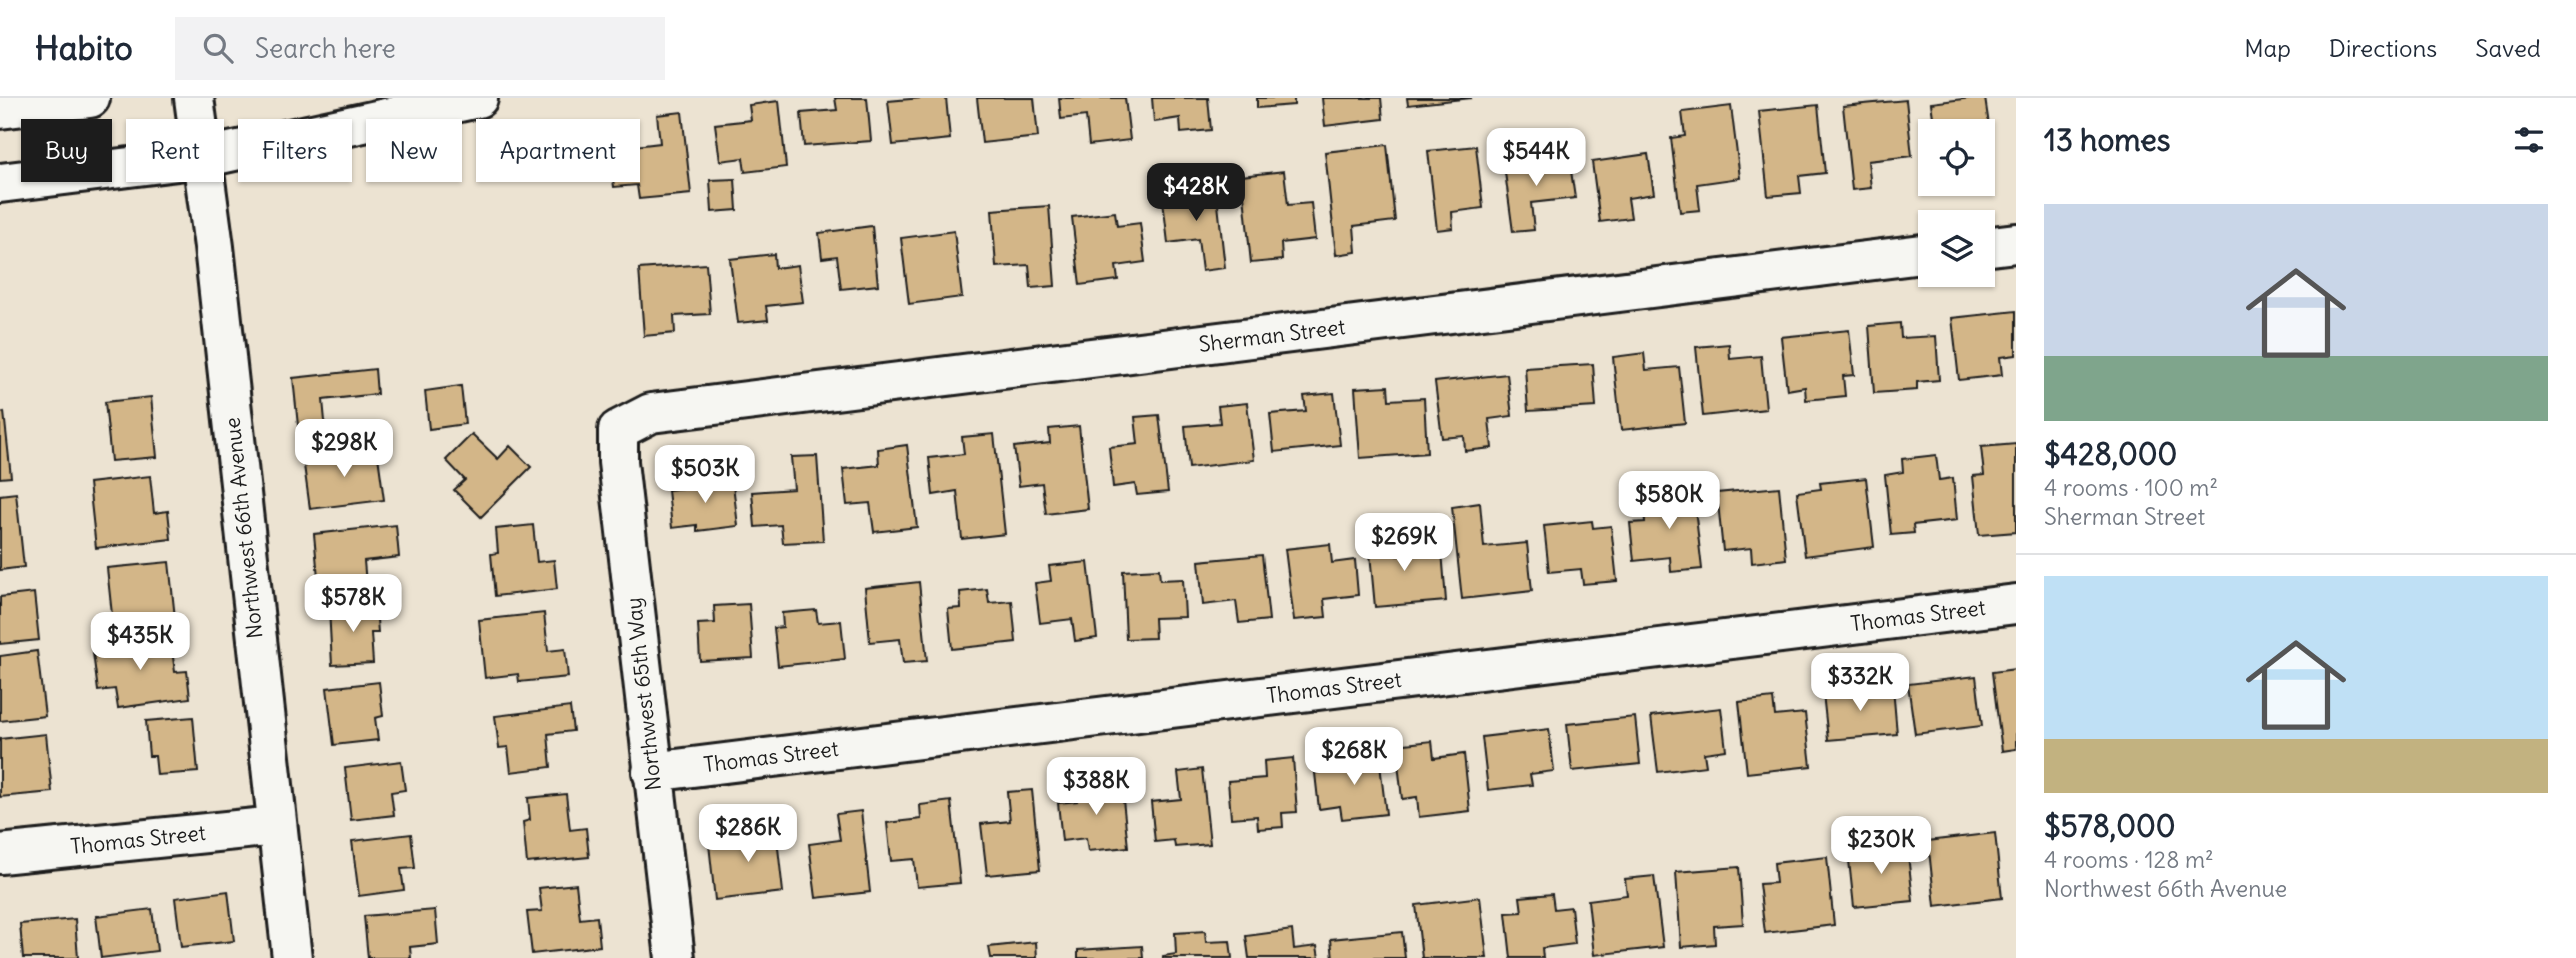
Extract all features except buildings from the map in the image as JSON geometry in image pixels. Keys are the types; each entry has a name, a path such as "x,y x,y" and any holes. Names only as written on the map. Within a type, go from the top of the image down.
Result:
{"street":[{"path":"0,109 90,98"},
{"name":"Northwest 66th Avenue","path":"194,98 197,119"},
{"path":"224,153 478,98"},
{"path":"0,183 126,167"},
{"name":"Northwest 66th Avenue","path":"205,182 292,958"},
{"path":"1995,246 2016,243"},
{"name":"Sherman Street","path":"618,430 651,413 1918,255"},
{"name":"Northwest 65th Way","path":"618,430 618,462 675,958"},
{"name":"Thomas Street","path":"652,772 2016,604"},
{"name":"Thomas Street","path":"0,854 276,825"}]}
